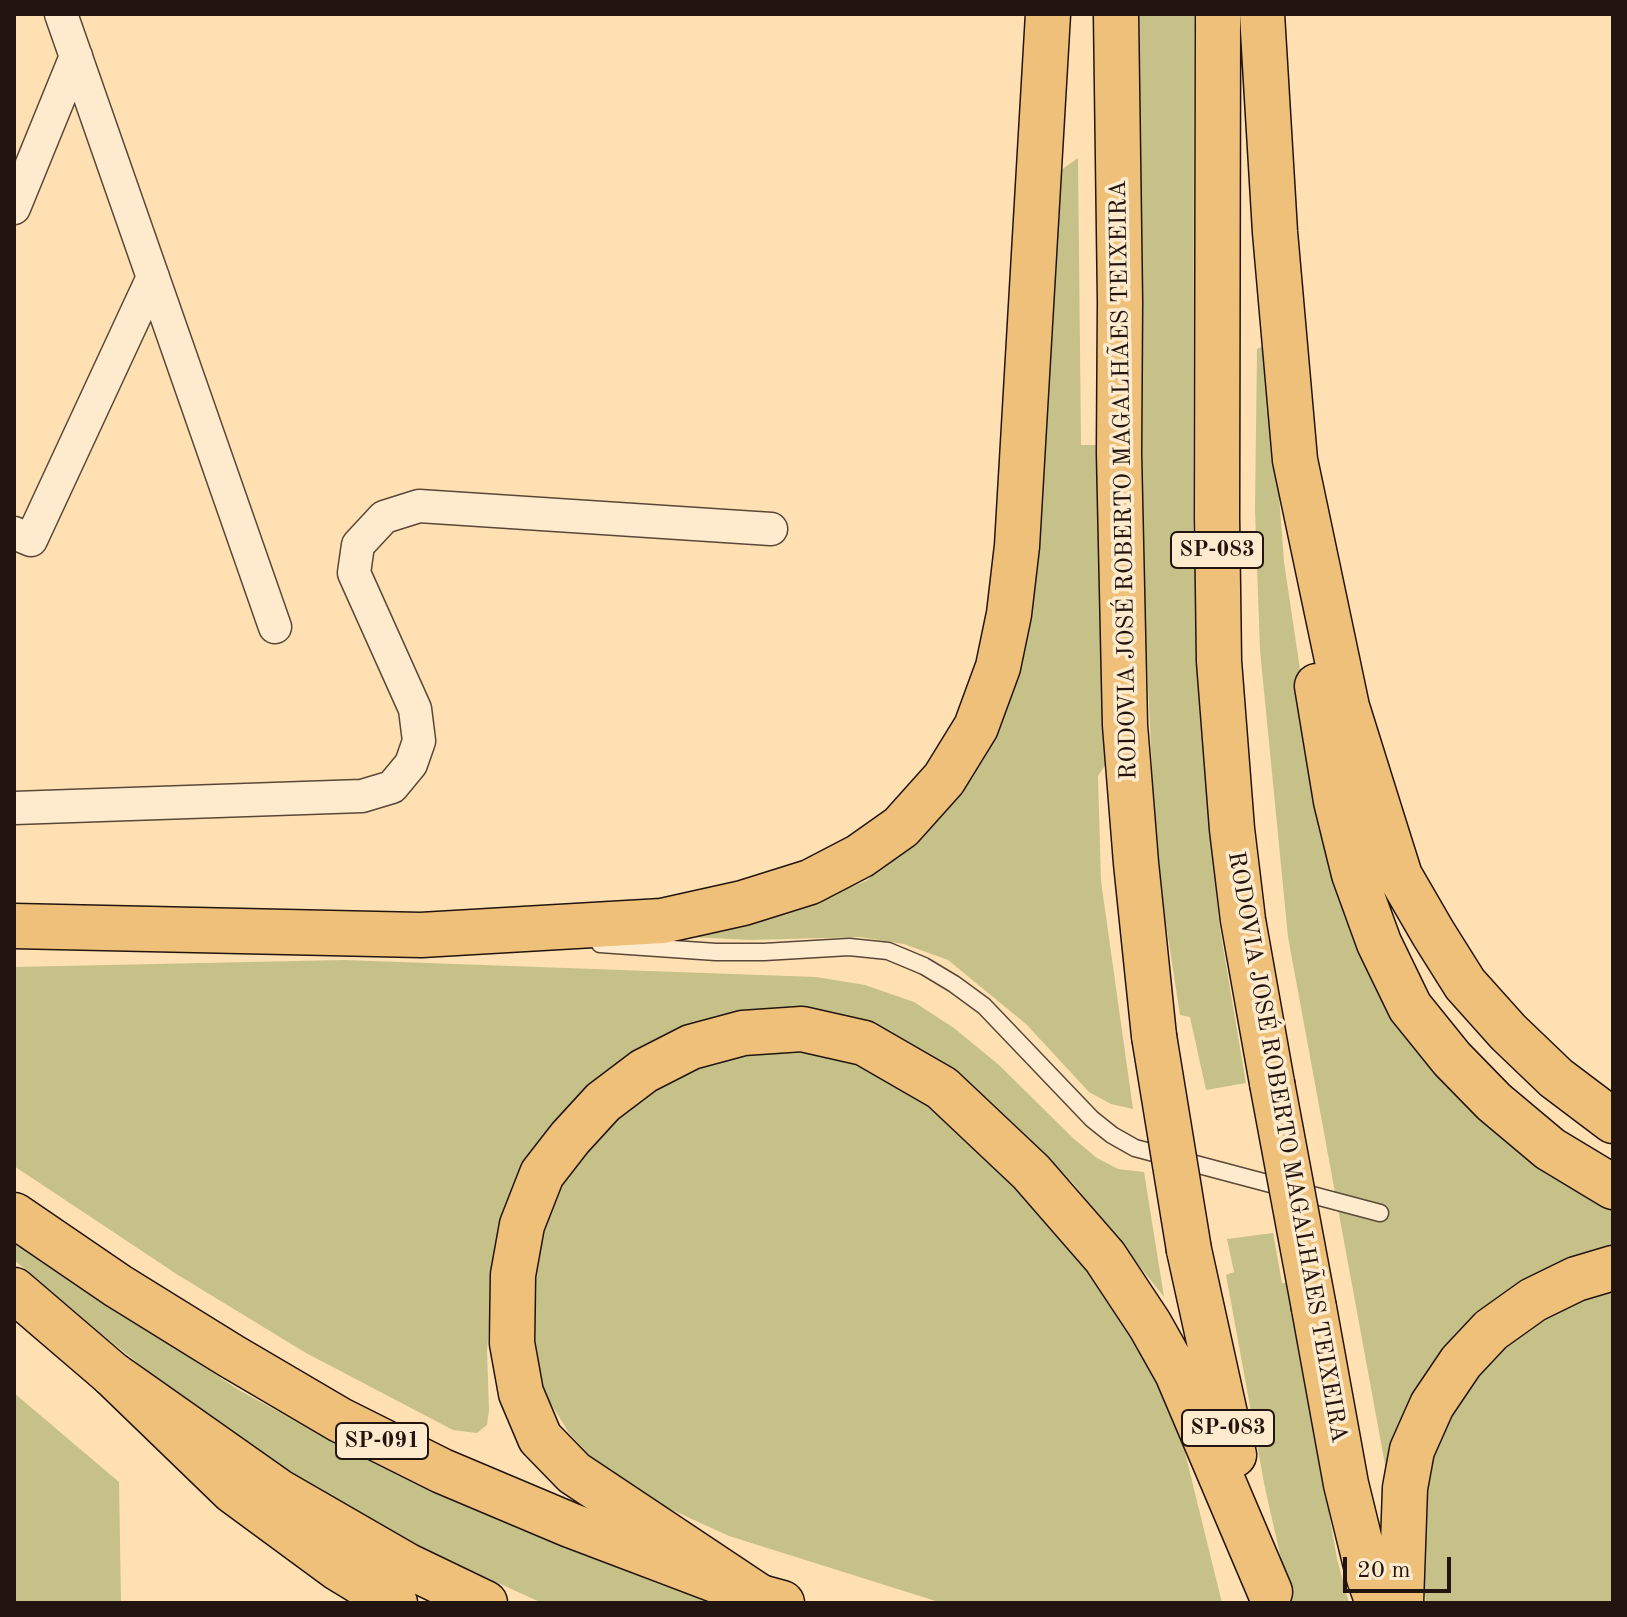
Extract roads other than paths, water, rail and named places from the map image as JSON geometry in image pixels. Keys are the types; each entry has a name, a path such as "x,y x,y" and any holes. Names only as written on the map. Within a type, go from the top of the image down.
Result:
{"main road":[{"path":"14,926 421,935 662,921 756,899 810,882 860,856 901,827 944,779 976,727 998,667 1009,614 1017,546 1048,14"},
{"name":"RODOVIA JOSÉ ROBERTO MAGALHÃES TEIXEIRA","path":"1116,14 1119,453 1125,725 1136,863 1154,1036 1189,1250 1231,1443 1272,1598"},
{"name":"RODOVIA JOSÉ ROBERTO MAGALHÃES TEIXEIRA","path":"1218,14 1219,661 1232,829 1243,920 1346,1484 1378,1603"},
{"path":"1262,14 1275,232 1307,627 1336,801 1354,874 1379,943 1410,1007 1462,1070 1494,1102 1550,1149 1613,1187"},
{"path":"1295,460 1347,707 1400,876 1465,984 1508,1032 1556,1078 1613,1121"},
{"path":"771,1600 574,1473 540,1438 521,1393 512,1343 513,1275 522,1225 542,1174 603,1102 644,1071 691,1047 743,1033 802,1029 864,1043 942,1088 1031,1172 1105,1257 1177,1373 1272,1598"},
{"name":"SP-091","path":"14,1215 118,1286 340,1420 442,1471 570,1525 771,1600"},
{"path":"1401,1603 1405,1488 1412,1450 1432,1405 1461,1362 1491,1330 1533,1300 1576,1279 1613,1268"},
{"path":"14,1290 112,1374 233,1491 339,1569 395,1603"},
{"path":"112,1374 278,1491 408,1566 485,1603"}],"street":[{"path":"61,14 275,627"},
{"path":"14,208 76,56"},
{"path":"14,533 31,540 153,277"},
{"path":"14,808 362,796 392,787 411,764 419,741 415,709 354,573 358,545 384,517 419,506 771,529"}],"lane":[{"path":"421,935 716,952 849,947 888,951 924,966 984,1006 1092,1119 1135,1148 1380,1213"}]}
